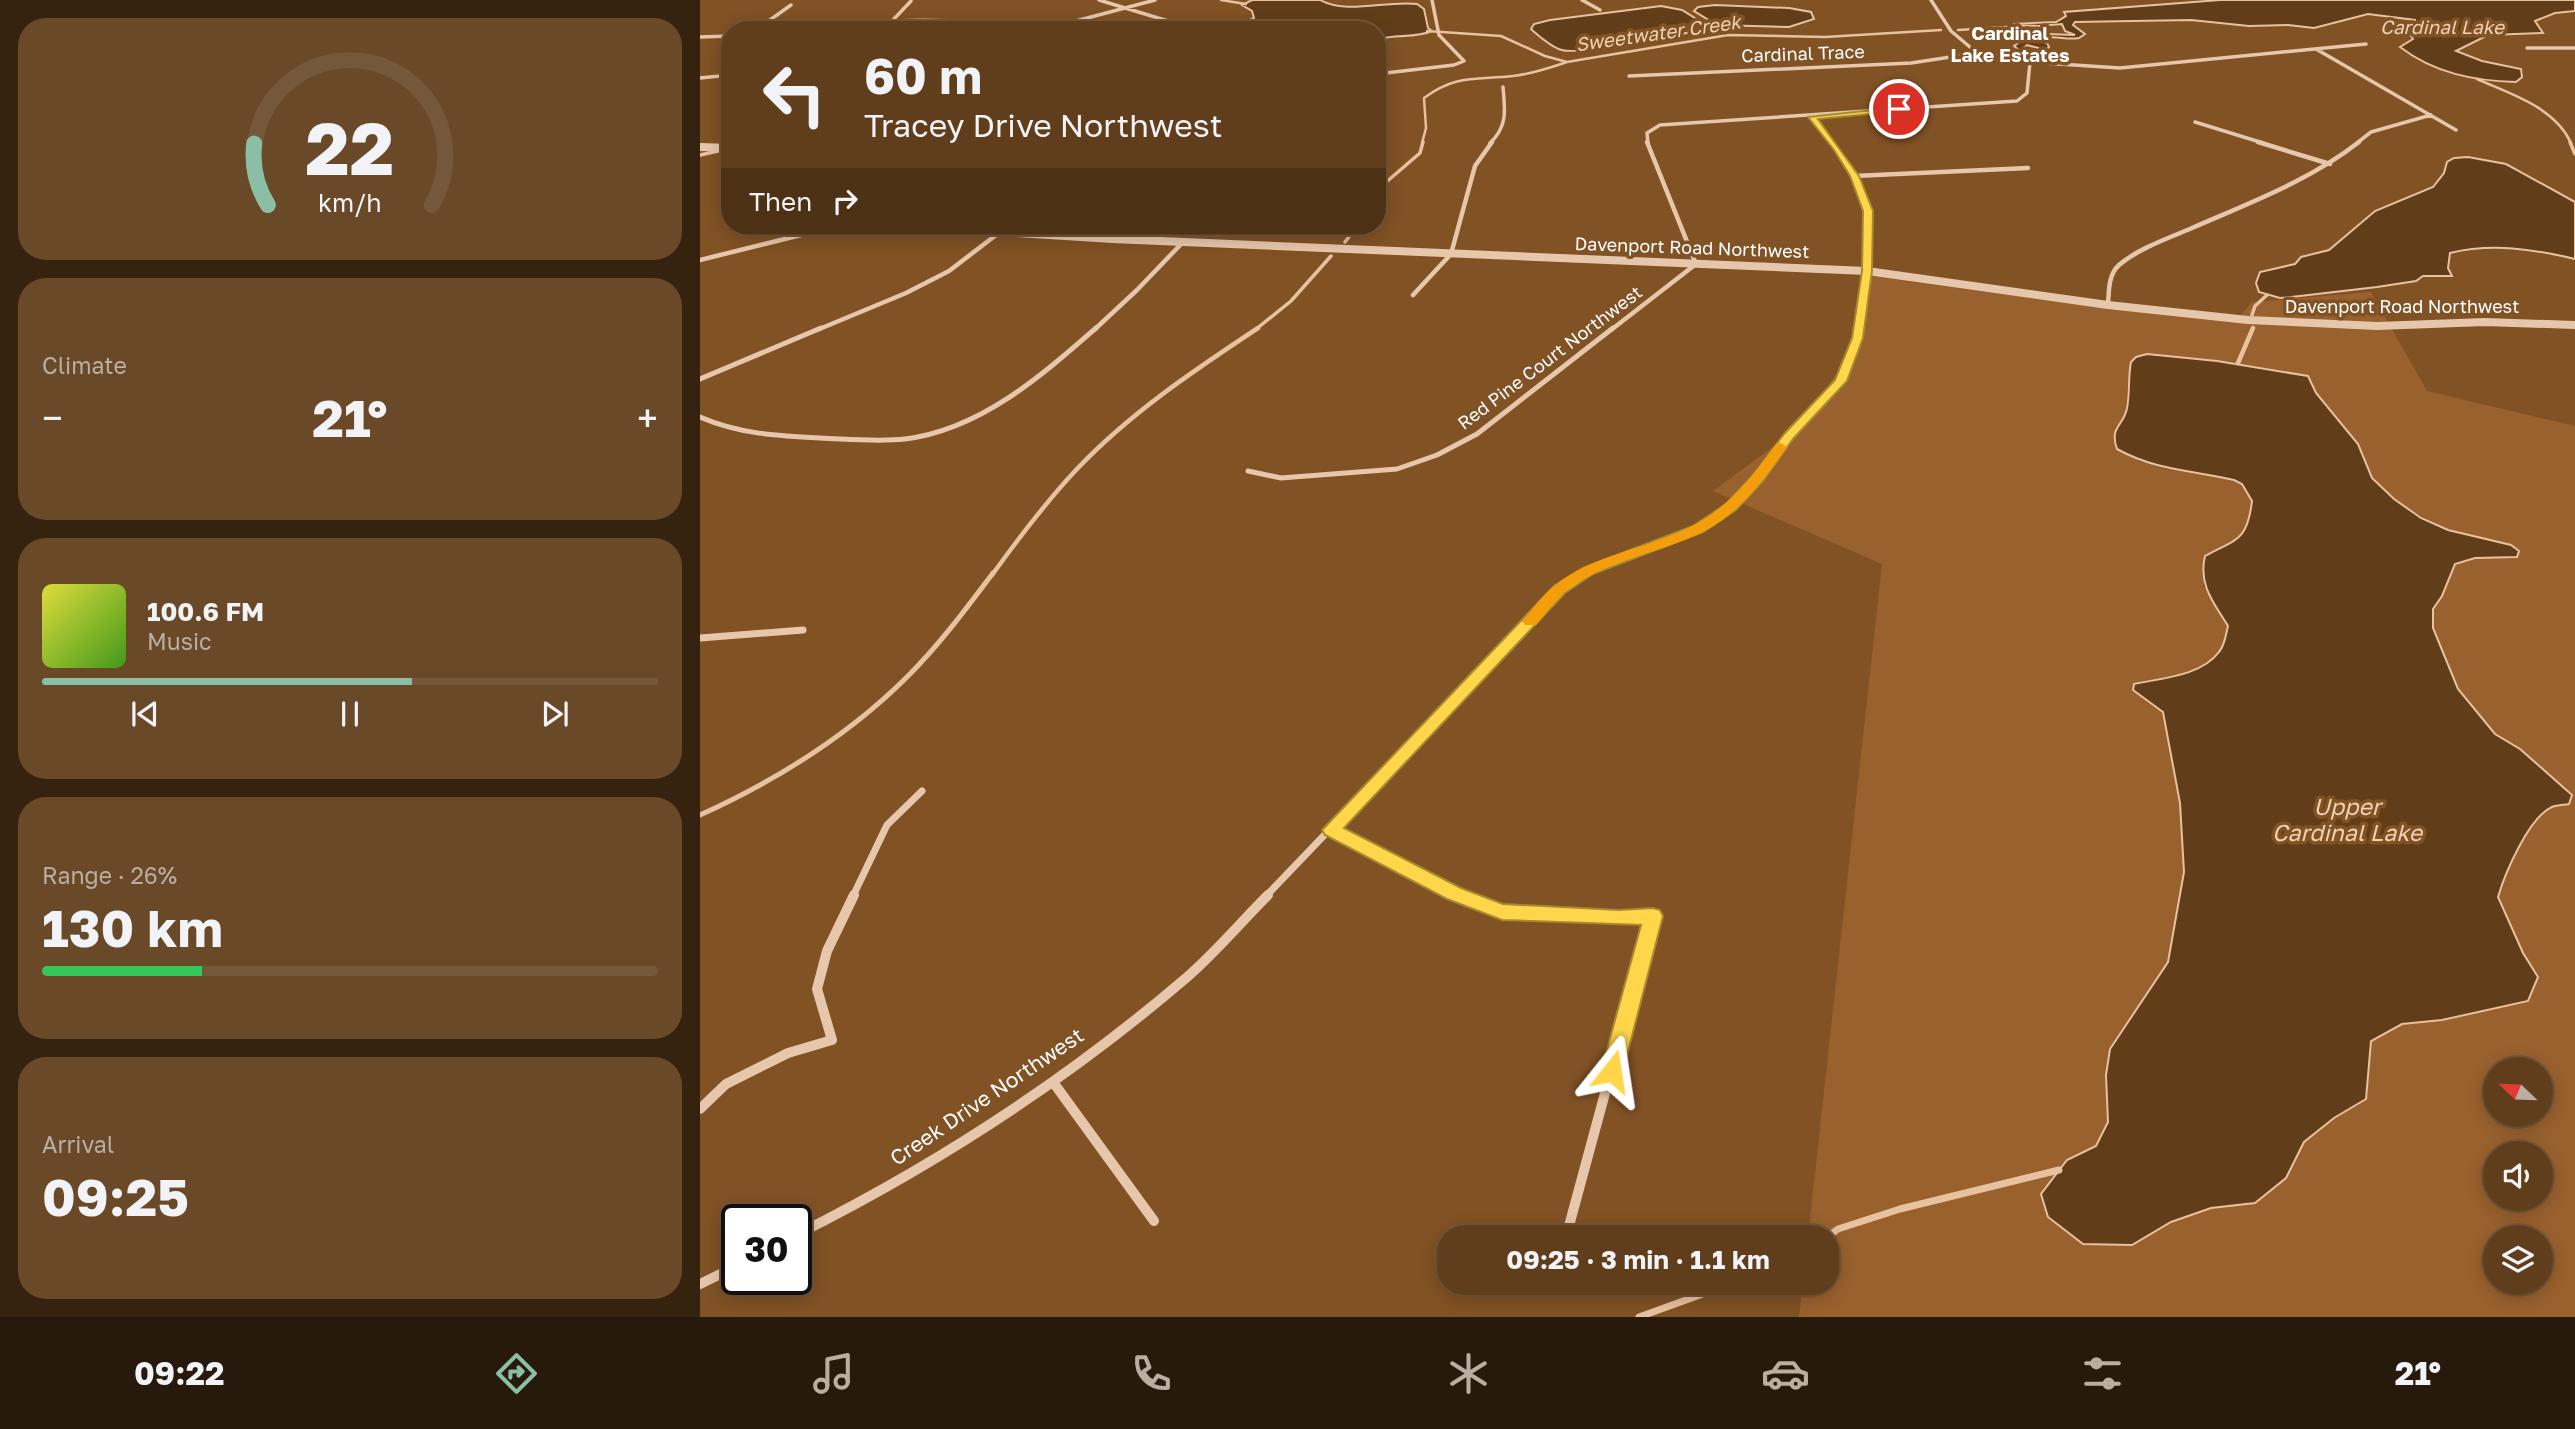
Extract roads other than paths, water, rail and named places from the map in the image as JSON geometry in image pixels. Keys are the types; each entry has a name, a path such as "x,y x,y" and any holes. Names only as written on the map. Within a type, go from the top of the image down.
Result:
{"street":[{"path":"1099,0 1168,21"},
{"path":"1076,21 1154,0"},
{"path":"1386,73 1464,61 1443,44 1435,31 1432,0"},
{"path":"1582,0 1600,10"},
{"path":"1931,0 1951,31 1977,52 2030,62 2120,68 2366,44"},
{"path":"892,20 911,1"},
{"path":"768,21 790,5"},
{"path":"883,21 959,21"},
{"path":"700,37 721,36"},
{"path":"2527,48 2575,48"},
{"path":"2316,49 2456,130"},
{"name":"Cardinal Trace","path":"1629,76 1901,64 1977,52"},
{"path":"1696,264 1657,171 1647,132 1660,125 1680,122 1812,117 2017,101 2027,93 2030,62"},
{"path":"700,78 721,76"},
{"path":"1413,295 1451,254 1475,166 1485,148 1499,135 1506,118 1503,87"},
{"path":"2108,305 2111,276 2119,265 2156,244 2283,188 2330,164 2371,132 2431,116"},
{"name":"Creek Drive Northwest","path":"812,1227 868,1199 1053,1082 1187,977 1559,590 1588,571 1698,529 1731,507 1758,478 1788,436 1841,381 1858,338 1867,271 1868,211 1854,176 1838,149 1812,117"},
{"path":"2195,122 2330,164"},
{"path":"700,146 721,147"},
{"path":"1854,176 2028,168"},
{"path":"700,260 792,235"},
{"path":"700,379 906,293 949,271 996,235"},
{"name":"Davenport Road Northwest","path":"1048,235 1867,271 2108,305 2248,320 2330,325 2485,322 2575,325"},
{"path":"1113,239 1119,235"},
{"path":"700,417 723,428 755,434 877,441 930,435 961,424 1004,403 1100,326 1143,287 1183,242"},
{"name":"Red Pine Court Northwest","path":"1248,471 1281,478 1345,474 1396,469 1437,455 1477,434 1696,264"},
{"path":"700,638 803,630"},
{"path":"700,1109 726,1084 788,1053 832,1040 817,989 827,951 887,825 922,791"},
{"path":"1331,830 1454,894 1502,912 1619,918 1653,916 1569,1225"},
{"path":"1053,1082 1154,1221"},
{"path":"700,1284 721,1274"}],"water":[{"path":"1252,0 1320,0 1354,7 1417,4 1424,9 1428,28 1432,31 1386,38 1386,21 1248,21 1254,18 1252,11 1242,5"},
{"name":"Cardinal Lake","path":"2220,0 2575,0 2575,11 2555,13 2535,21 2543,33 2488,35 2456,51 2482,61 2521,69 2522,77 2516,82 2455,74 2427,63 2400,47 2413,39 2403,23 2415,23 2415,20 2368,14 2314,28 2288,25 2249,26 2191,20 2075,22 2073,25 2085,34 2079,38 2054,37 2040,41 2047,43 2049,47 2046,50 2027,45 2020,51 2014,46 2021,41 2047,34 2075,35 2065,31 2062,24 2013,24 2056,22 2066,16 2064,12"},
{"path":"1715,5 1789,8 1811,12 1814,19 1789,27 1717,25 1694,11 1698,7"},
{"path":"1661,6 1682,10 1706,25 1659,40 1573,51 1554,46 1531,29 1534,24 1550,20"},
{"path":"2468,157 2506,164 2575,202 2575,259 2528,250 2481,248 2450,253 2448,268 2452,276 2423,276 2416,281 2377,287 2280,298 2259,292 2256,283 2260,272 2295,264 2301,257 2329,250 2375,211 2433,187 2444,173 2447,162 2454,158"},
{"name":"Upper Cardinal Lake","path":"2147,354 2217,361 2308,376 2316,393 2358,444 2372,478 2394,499 2421,518 2448,530 2511,545 2519,551 2517,557 2475,558 2455,564 2442,596 2433,609 2433,628 2458,689 2495,734 2520,749 2572,795 2569,804 2552,807 2535,822 2512,861 2498,897 2523,953 2538,977 2528,1001 2442,1020 2402,1024 2371,1041 2366,1099 2334,1118 2304,1142 2286,1178 2255,1203 2211,1208 2171,1222 2132,1245 2083,1244 2048,1217 2041,1194 2067,1160 2096,1146 2108,1122 2106,1075 2110,1049 2168,962 2184,872 2180,803 2163,712 2133,690 2134,684 2192,671 2211,660 2221,649 2228,626 2206,585 2203,566 2205,556 2238,538 2247,525 2252,501 2242,484 2234,480 2160,466 2117,449 2115,435 2127,408 2131,362 2136,357"}],"waterway":[{"name":"Sweetwater Creek","path":"1221,0 1246,4"},
{"name":"Sweetwater Creek","path":"1958,30 2024,26"},
{"name":"Sweetwater Creek","path":"1567,62 1728,35 1825,37 1941,30"},
{"name":"Sweetwater Creek","path":"1427,31 1501,36 1545,56 1567,62"},
{"path":"1422,143 1426,128 1424,98 1435,90 1456,82 1520,75 1567,62"},
{"path":"2477,79 2517,96 2543,111 2564,131 2571,143"},
{"path":"1386,182 1420,153 1423,142"},
{"path":"2570,142 2575,154"},
{"path":"700,155 718,151"},
{"path":"1345,242 1350,235"},
{"path":"1255,330 1291,301 1331,256"},
{"path":"2252,315 2255,306 2267,295"},
{"path":"2238,363 2253,328"},
{"path":"992,575 1043,508 1096,450 1162,394 1255,330"},
{"path":"700,815 783,772 861,718 919,664 993,573"},
{"path":"1839,1229 1900,1209 2059,1170"},
{"path":"1639,1317 1700,1295"}],"district":[{"name":"Cardinal Lake Estates","path":"2010,44"}]}
